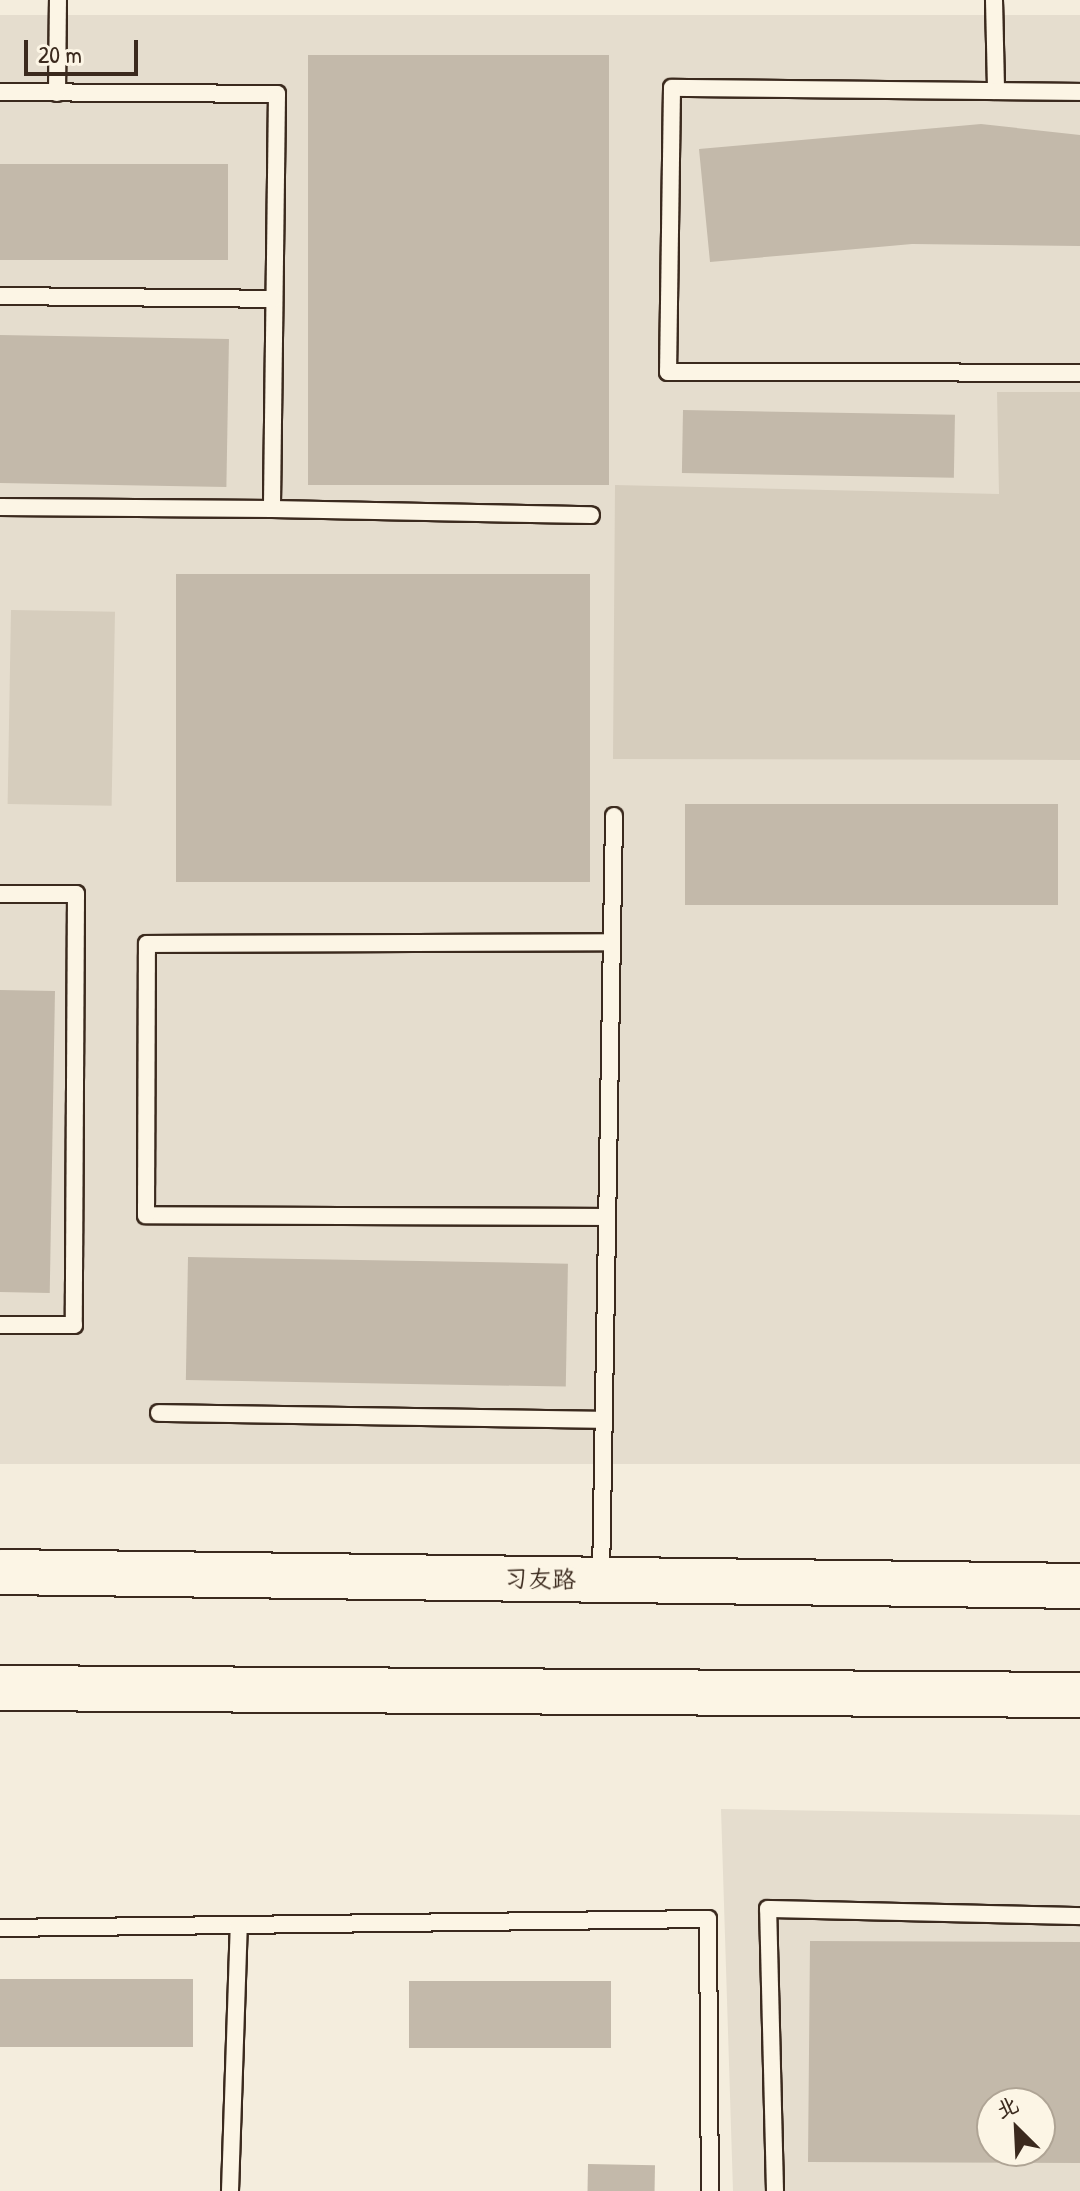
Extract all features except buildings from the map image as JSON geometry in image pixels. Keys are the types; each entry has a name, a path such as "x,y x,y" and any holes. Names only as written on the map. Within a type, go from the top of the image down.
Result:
{"main road":[{"name":"习友路","path":"0,1572 1080,1586"},
{"path":"0,1688 1080,1695"}],"lane":[{"path":"57,93 58,0"},
{"path":"994,0 996,91"},
{"path":"1080,92 672,88 668,372 1080,373"},
{"path":"0,92 277,94 272,509"},
{"path":"0,296 274,299"},
{"path":"0,507 591,515"},
{"path":"601,1580 614,816"},
{"path":"0,894 76,894 76,910 74,1325 0,1325"},
{"path":"607,1217 146,1215 147,944 612,942"},
{"path":"159,1413 604,1420"},
{"path":"775,2191 768,1909 1080,1916"},
{"path":"0,1928 708,1919 710,2191"},
{"path":"230,2191 239,1925"}],"shaded area":[{"path":"0,15 1080,15 1080,1464 0,1464"},
{"path":"997,392 1080,392 1080,760 613,759 615,485 999,494"},
{"path":"11,610 115,612 112,806 8,804"},
{"path":"721,1809 1080,1815 1080,2191 733,2191"}]}
